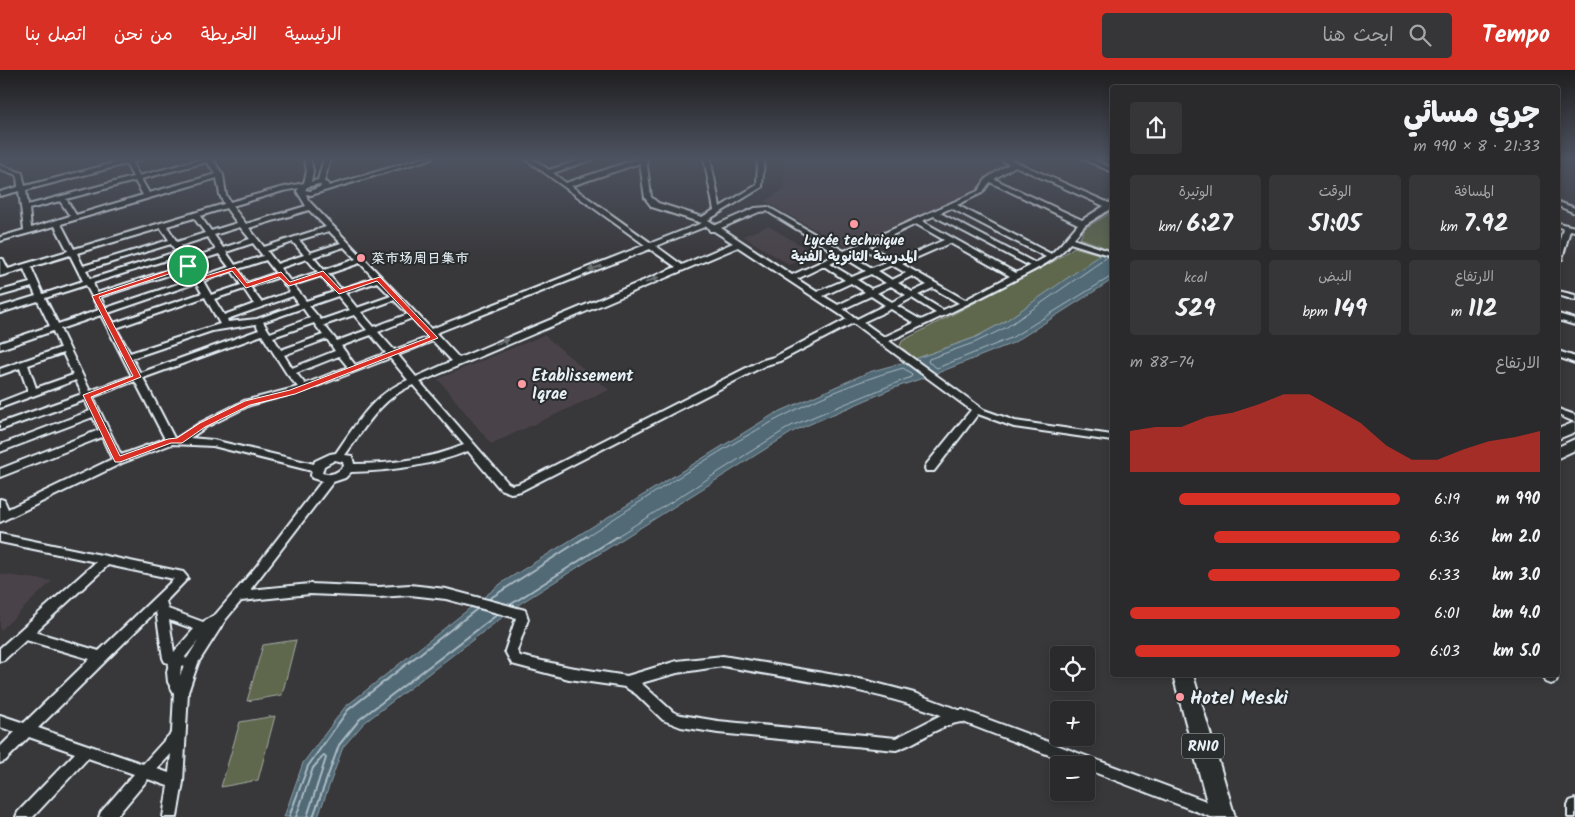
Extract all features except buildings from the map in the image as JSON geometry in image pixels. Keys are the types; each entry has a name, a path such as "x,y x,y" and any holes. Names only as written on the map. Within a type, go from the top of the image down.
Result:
{"main road":[{"name":"RN10","path":"1184,677 1223,816"}],"street":[{"path":"23,193 28,231"},
{"path":"25,208 81,193"},
{"path":"146,193 148,197"},
{"path":"0,239 162,193"},
{"path":"223,193 228,206 354,369"},
{"path":"0,261 3,273 273,193"},
{"path":"302,193 308,204 330,228 457,361"},
{"path":"308,204 311,193"},
{"path":"577,193 682,268"},
{"path":"647,193 648,198 660,208 707,224 817,295 977,409 1014,424 1110,438"},
{"path":"714,193 718,212"},
{"path":"707,224 718,212 749,193"},
{"path":"790,278 978,193"},
{"path":"1019,193 1082,223"},
{"path":"1083,193 1110,204"},
{"path":"62,198 75,218"},
{"path":"81,269 123,256 243,225 308,204"},
{"path":"1560,205 1575,212"},
{"path":"951,206 1052,257"},
{"path":"883,341 965,303 1052,257 1082,223 1110,206"},
{"path":"0,503 3,517 118,460 175,441 202,425 247,403 304,388 393,354 432,336 707,224 766,209 942,313"},
{"path":"934,213 1036,266"},
{"path":"196,216 259,305"},
{"path":"916,221 1016,276"},
{"path":"57,223 127,357 175,441"},
{"path":"163,225 224,322"},
{"path":"0,346 233,268 294,239 330,228"},
{"path":"1560,252 1566,231"},
{"path":"294,239 415,379 504,486 511,489 518,488 763,363 777,359 934,285"},
{"path":"115,240 156,312"},
{"path":"95,296 254,240"},
{"path":"817,295 871,271 950,240"},
{"path":"1069,240 1109,253"},
{"path":"275,267 345,244"},
{"path":"471,446 437,457 379,467 348,468 341,475 328,479 319,477 315,472 316,468 323,461 339,456 381,400 397,388 457,361 738,244"},
{"path":"864,246 965,303"},
{"path":"0,310 180,253"},
{"path":"289,284 361,260"},
{"path":"824,263 921,324"},
{"path":"26,266 118,460"},
{"path":"837,309 912,273"},
{"path":"111,327 281,274"},
{"path":"224,322 258,321 378,279"},
{"path":"0,294 34,284"},
{"path":"127,357 209,329 259,305 295,293"},
{"path":"1560,294 1575,298"},
{"path":"0,427 138,377 266,334 318,322 395,297"},
{"path":"290,372 373,331 413,316"},
{"path":"1560,318 1575,322"},
{"path":"258,321 290,372 304,388"},
{"path":"279,354 328,336"},
{"path":"0,372 65,349"},
{"path":"1560,355 1575,360"},
{"path":"23,364 33,393"},
{"path":"0,406 78,376"},
{"path":"930,468 977,409"},
{"path":"0,449 95,413"},
{"path":"1560,413 1575,419"},
{"path":"1560,434 1575,426"},
{"path":"0,473 104,432"},
{"path":"175,441 213,443 316,468"},
{"path":"1560,452 1575,444"},
{"path":"339,456 348,459 348,468"},
{"path":"170,817 176,782 181,692 192,661 222,615 240,596 328,479"},
{"path":"0,756 160,599 181,576 1,539"},
{"path":"0,656 106,560"},
{"path":"240,596 310,589 379,592 410,590 452,596 521,614 522,619 511,651 512,656 518,662 628,682 640,690 668,716 681,721 879,744 903,742 956,715"},
{"path":"160,599 169,658 176,661 192,661"},
{"path":"162,612 203,627"},
{"path":"181,692 172,680 176,661 203,627 222,615"},
{"path":"25,634 101,657"},
{"path":"628,682 677,668 723,661 864,686 914,699 969,718 1223,816"},
{"path":"0,722 176,782"},
{"path":"106,817 178,734"},
{"path":"22,817 86,751"},
{"path":"1575,806 1575,816"}],"shaded area":[{"path":"779,193 971,193 848,248 765,201"},
{"path":"768,226 816,254 789,265 743,236"},
{"name":"Etablissement Iqrae","path":"544,335 609,390 491,444 438,379"},
{"path":"0,574 52,581 0,631"}],"green space":[{"path":"1110,213 1110,250 1080,238 1085,228"},
{"path":"1074,247 1102,255 1004,322 974,338 915,359 900,346 902,341 1056,260"},
{"path":"296,640 282,695 247,701 263,645"},
{"path":"275,716 258,780 221,787 240,722"}],"water":[{"path":"1110,248 1110,281 1013,343 935,374 915,359 974,338 1004,322"},
{"path":"905,362 926,377 894,388 794,431 521,603 364,723 343,747 318,817 284,817 303,763 345,707 503,582 774,414 869,372"}],"place":[{"name":"Lycée technique المدرسة الثانوية الفنية","path":"854,224"},
{"name":"菜市场周日集市","path":"361,258"},
{"name":"Etablissement Iqrae","path":"522,384"},
{"name":"Hotel Meski","path":"1180,697"}],"route":[{"path":"188,266 198,280 233,268 246,286 281,274 289,284 323,273 339,292 378,279 434,338 284,395 247,403 202,425 179,441 171,440 118,460 87,395 138,377 95,296 188,266"}]}
